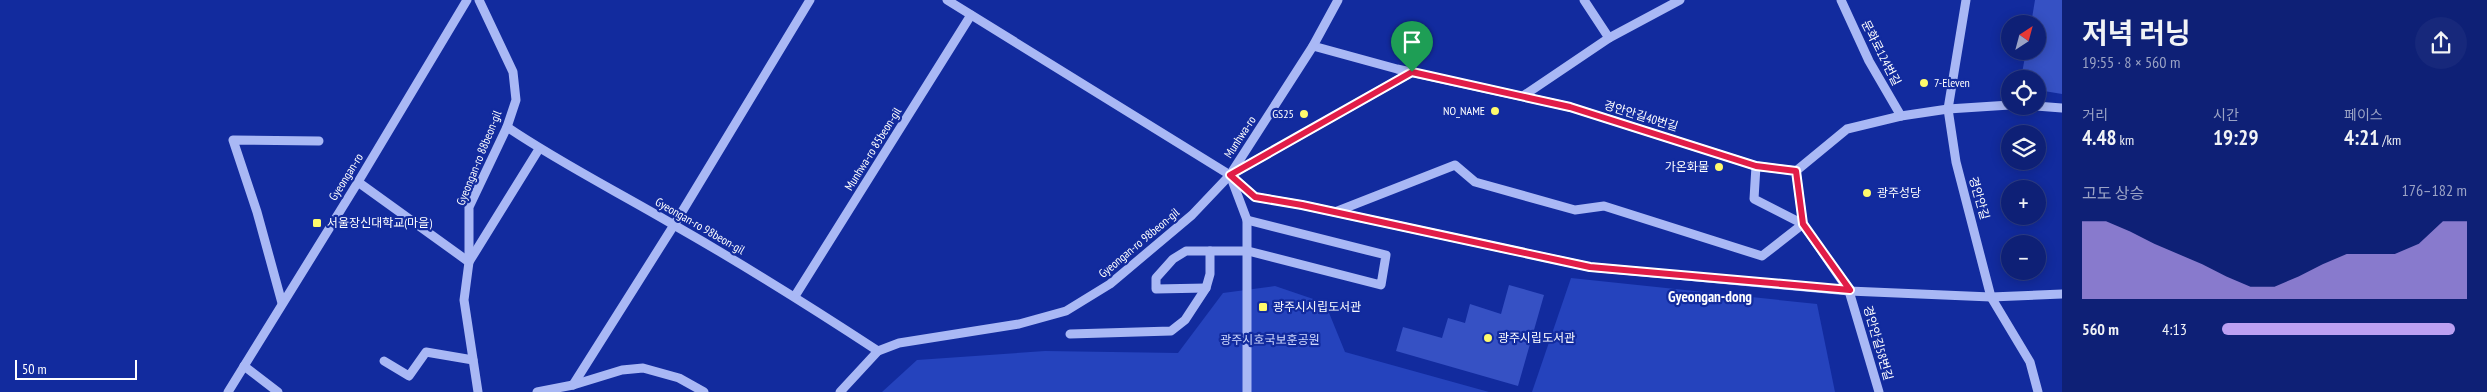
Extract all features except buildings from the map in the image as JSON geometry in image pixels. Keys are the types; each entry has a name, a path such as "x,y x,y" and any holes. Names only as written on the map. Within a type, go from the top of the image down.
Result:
{"street":[{"name":"Gyeongan-ro","path":"228,392 358,182 467,0"},
{"name":"Gyeongan-ro 88beon-gil","path":"478,392 464,300 469,262 469,207 507,127 516,100 513,72 479,0"},
{"path":"573,385 674,224 810,0"},
{"path":"947,0 1230,175 1255,197 1335,212 1590,267 1850,290 1991,297 2062,294"},
{"name":"Munhwa-ro","path":"1247,392 1247,220 1230,175 1313,46 1338,0"},
{"path":"1584,0 1609,38"},
{"path":"1523,96 1609,38 1680,0"},
{"name":"문화로124번길","path":"1841,0 1869,62 1901,116"},
{"name":"경안안길","path":"1966,0 1948,109 1956,162 1991,297 2030,362 2038,392"},
{"name":"Munhwa-ro 85beon-gil","path":"795,296 971,15"},
{"name":"경안안길40번길","path":"1313,46 1412,72 1570,107 1756,166 1796,171"},
{"path":"1230,175 1412,72"},
{"path":"1335,212 1455,164 1475,182 1575,210 1604,206 1762,256 1803,224 1796,171 1847,129 1901,116 1948,109 2001,105"},
{"path":"2046,107 2062,108"},
{"name":"Gyeongan-ro 98beon-gil","path":"507,127 539,149 674,224 795,296 878,351"},
{"path":"282,303 257,212 233,140 319,141"},
{"path":"358,182 469,262 539,149"},
{"name":"경안안길58번길","path":"1756,166 1754,199 1803,224 1850,290 1879,392"},
{"name":"Gyeongan-ro 98beon-gil","path":"840,392 878,351 899,343 1019,324 1066,311 1110,284 1192,215 1230,175"},
{"path":"1206,288 1156,289 1156,278 1173,259 1186,251 1248,251 1381,285 1386,255 1247,220"},
{"path":"1070,334 1171,331 1186,320 1206,288 1210,274 1210,251"},
{"path":"384,361 409,376 426,352 473,360"},
{"path":"244,366 278,392"},
{"path":"537,392 573,385 622,370 643,368 679,378 704,392"}],"green space":[{"path":"1571,278 1817,304 1835,392 1532,392"},
{"name":"광주시호국보훈공원","path":"1275,286 1325,303 1345,352 1489,392 882,392 917,360 1045,351 1178,353 1223,293"}],"place":[{"name":"7-Eleven","path":"1924,83"},
{"name":"NO_NAME","path":"1495,111"},
{"name":"GS25","path":"1304,114"},
{"name":"가온화물","path":"1719,167"},
{"name":"광주성당","path":"1867,193"},
{"name":"서울장신대학교(마을)","path":"317,223"},
{"name":"광주시시립도서관","path":"1263,307"},
{"name":"광주시립도서관","path":"1488,338"}],"district":[{"name":"Gyeongan-dong","path":"1710,297"}],"route":[{"path":"1412,72 1570,107 1756,166 1796,171 1803,224 1850,290 1590,267 1302,205 1255,197 1230,175 1412,72"}]}
